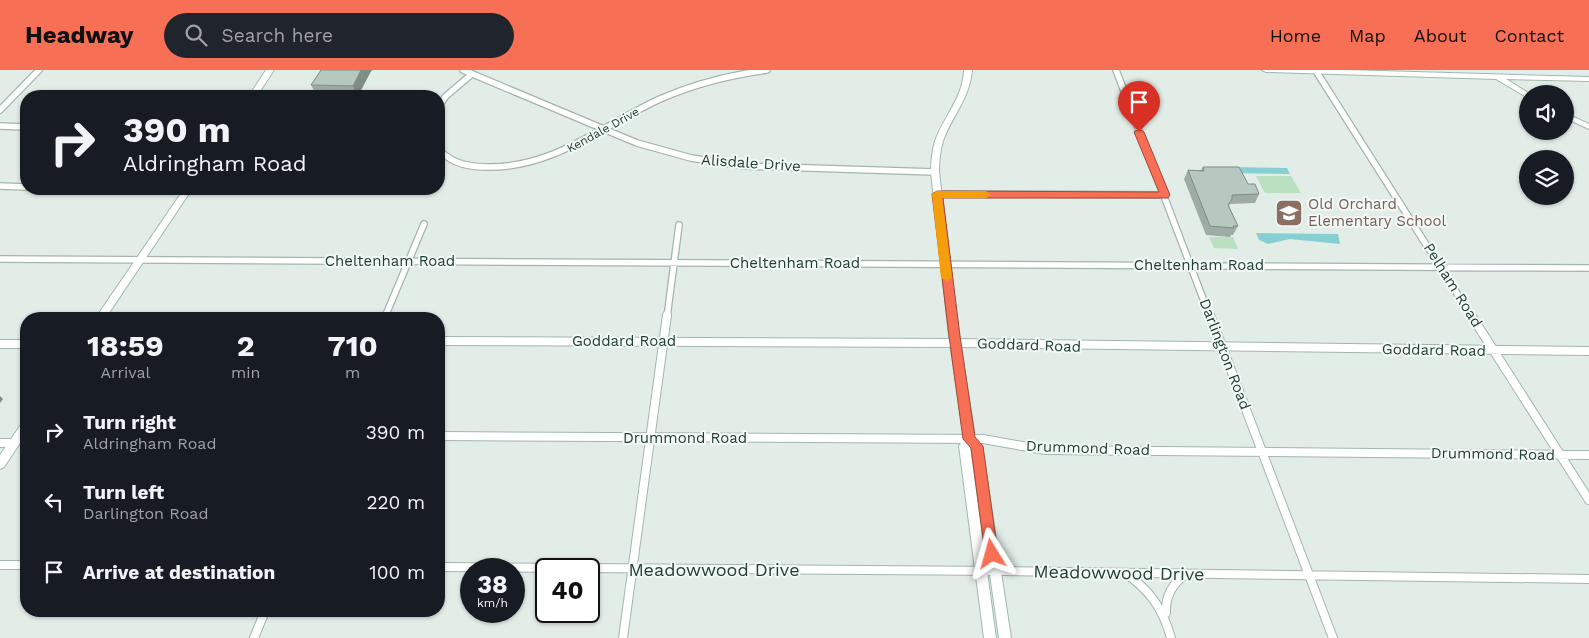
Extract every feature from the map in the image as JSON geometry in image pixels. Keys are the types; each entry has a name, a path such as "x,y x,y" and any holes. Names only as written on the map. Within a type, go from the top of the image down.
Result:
{"street":[{"path":"0,110 39,70"},
{"path":"257,90 270,70"},
{"name":"Alisdale Drive","path":"463,70 603,130 666,152 691,158 740,165 935,172"},
{"name":"Kendale Drive","path":"445,157 461,164 494,168 510,167 549,157 603,130 648,104 682,90 724,77 768,70"},
{"path":"968,70 967,83 961,103 938,146 935,172 955,343 970,439 976,446 1004,638"},
{"name":"Darlington Road","path":"1116,70 1333,638"},
{"path":"1266,70 1499,78 1589,79"},
{"name":"Pelham Road","path":"1316,71 1589,500"},
{"path":"445,97 472,74"},
{"path":"1499,78 1519,90"},
{"path":"1530,85 1535,79"},
{"path":"1574,120 1589,127"},
{"path":"0,126 20,127"},
{"path":"1574,126 1589,133"},
{"path":"0,186 20,187"},
{"path":"937,194 1165,195"},
{"path":"105,312 184,195"},
{"path":"387,312 424,224"},
{"path":"622,638 679,225"},
{"name":"Cheltenham Road","path":"0,258 1589,268"},
{"name":"Goddard Road","path":"445,341 955,343 1017,346 1589,351"},
{"path":"0,344 20,344"},
{"path":"0,464 20,436"},
{"name":"Drummond Road","path":"445,436 994,439 1030,449 1045,450 1589,455"},
{"path":"970,439 964,446 990,638"},
{"path":"0,443 14,443"},
{"path":"0,565 20,565"},
{"name":"Meadowwood Drive","path":"445,568 1125,573 1589,579"},
{"path":"1125,573 1144,585 1152,594 1166,618"},
{"path":"1171,638 1165,604 1168,594 1179,578 1187,574"},
{"path":"254,638 263,617"}],"green space":[{"path":"1256,176 1291,176 1301,193 1265,193"},
{"path":"1209,237 1233,237 1238,249 1214,248"}],"water":[{"path":"1230,167 1287,168 1290,174 1233,173"},
{"path":"1256,233 1338,234 1340,244 1290,239 1268,244 1259,240"}],"building":[{"path":"321,70 361,70 353,86 311,85"},
{"path":"1203,167 1239,167 1248,184 1255,184 1259,194 1232,195 1228,205 1238,226 1233,226 1234,228 1210,226 1188,170 1204,171"}],"slow traffic":[{"path":"947,278 937,194 986,195"}],"place":[{"name":"Old Orchard Elementary School","path":"1289,213"}],"route":[{"path":"992,554 976,446 970,439 954,336 937,194 1165,195 1139,132"}]}
